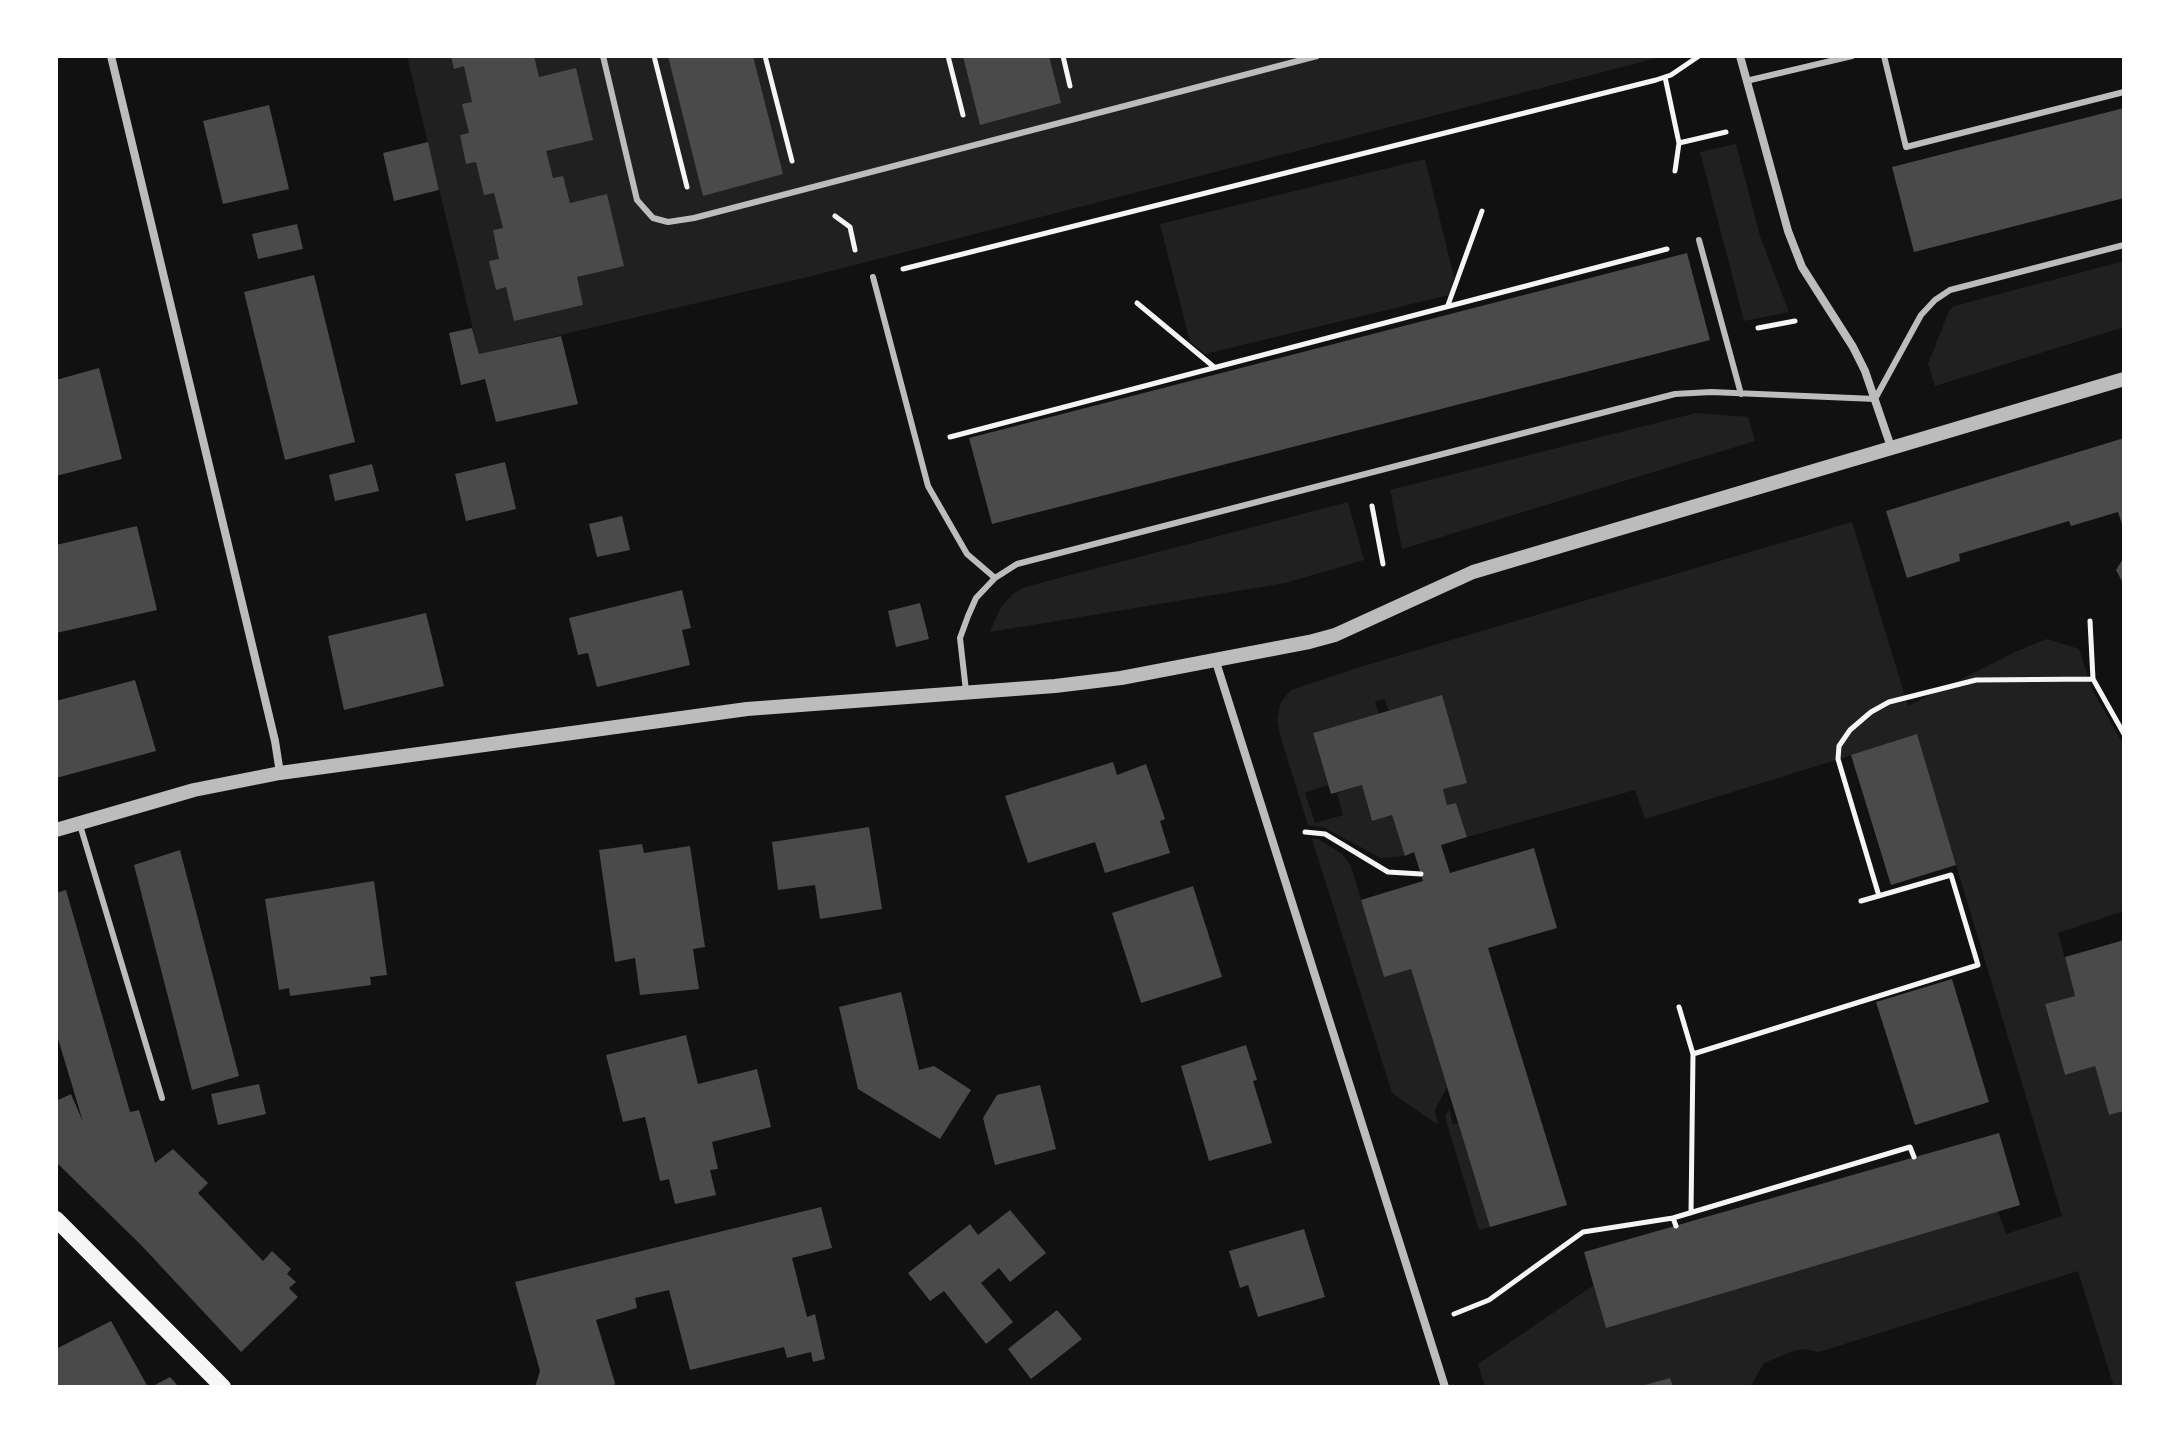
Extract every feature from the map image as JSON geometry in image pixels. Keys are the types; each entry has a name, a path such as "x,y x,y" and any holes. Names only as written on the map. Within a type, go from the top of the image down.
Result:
{"main road":[{"path":"56,1219 223,1387"}],"street":[{"path":"111,56 269,715 280,773"},
{"path":"1740,56 1788,231 1802,267 1853,347 1891,447"},
{"path":"56,830 194,790 280,773 747,709 1055,686 1216,662 1335,635 1473,572 2124,379"},
{"path":"1216,662 1445,1387"}],"lane":[{"path":"603,56 637,200 653,218 668,222 694,218 1317,56"},
{"path":"1746,81 1852,56"},
{"path":"1884,56 1906,147 2124,92"},
{"path":"1699,240 1741,394"},
{"path":"966,692 960,638 976,598 995,578 1017,564 1675,394 1875,399 1921,315 1950,290 2124,245"},
{"path":"873,277 928,486 959,542 974,562 995,578"},
{"path":"79,823 162,1098"}],"path":[{"path":"654,56 694,218"},
{"path":"765,56 799,190 850,227 860,271 873,277 1665,77 1699,56"},
{"path":"948,56 970,147"},
{"path":"1665,77 1679,143 1675,171"},
{"path":"1679,143 1730,131"},
{"path":"1447,306 1482,211"},
{"path":"918,445 1699,240"},
{"path":"1137,303 1214,368"},
{"path":"1758,328 1792,321"},
{"path":"1366,473 1383,564"},
{"path":"2090,621 2093,679 2124,734"},
{"path":"1879,896 1838,759 1839,746 1850,730 1889,702 1976,680 2093,679"},
{"path":"1310,830 1325,834 1388,872 1421,874"},
{"path":"1693,1054 1978,965 1951,875 1861,901"},
{"path":"1679,1007 1693,1054 1691,1213"},
{"path":"1450,1316 1489,1300 1583,1232 1673,1218 1910,1147 1914,1157"},
{"path":"1673,1218 1676,1226"}],"shaded area":[{"path":"407,56 1665,56 808,277 479,354"},
{"path":"1736,144 1760,236 1789,312 1744,321 1700,152"},
{"path":"1425,159 1454,277 1449,295 1205,354 1190,342 1160,224"},
{"path":"2124,261 2124,327 1935,386 1928,364 1949,311 1954,306"},
{"path":"1696,413 1748,417 1755,441 1402,549 1390,490"},
{"path":"1348,502 1364,560 1285,583 990,632 1001,607 1025,587"},
{"path":"1852,522 1908,706 2047,639 2079,649 2092,689 2124,746 2124,911 2058,933 2075,996 2045,1004 2065,1075 2095,1066 2109,1115 2124,1111 2124,1387 2114,1387 2078,1271 1819,1352 1802,1349 1791,1352 1764,1363 1750,1387 1673,1387 1669,1378 1639,1387 1485,1387 1478,1364 1594,1285 1606,1327 1998,1211 2006,1234 2062,1216 1917,735 1645,819 1635,790 1467,837 1456,803 1447,805 1443,789 1384,699 1375,702 1379,714 1313,733 1328,785 1305,793 1315,823 1343,815 1337,793 1362,785 1372,821 1392,815 1405,856 1381,858 1323,827 1308,825 1281,738 1277,720 1281,702 1291,690"},
{"path":"1312,839 1318,839 1342,854 1351,866 1384,976 1411,969 1447,1087 1435,1110 1438,1125 1392,1093"},
{"path":"1449,1109 1453,1124 1458,1123 1490,1227 1479,1230 1445,1117"}],"building":[{"path":"451,56 534,56 539,77 576,68 593,140 546,151 553,178 563,176 570,203 607,194 624,266 577,277 583,305 514,321 506,287 496,290 489,261 499,259 493,230 503,228 494,193 484,195 476,162 466,164 460,135 469,133 462,104 472,102 464,66 454,69"},
{"path":"668,56 753,56 783,174 703,196"},
{"path":"963,56 1049,56 1061,103 980,125"},
{"path":"269,105 289,189 223,204 203,121"},
{"path":"2124,108 2124,198 1914,252 1892,167"},
{"path":"428,142 439,190 394,201 383,153"},
{"path":"297,224 303,249 258,259 252,234"},
{"path":"1687,253 1710,340 992,524 969,438"},
{"path":"314,275 355,442 285,460 244,292"},
{"path":"472,328 479,354 561,336 578,404 496,422 485,379 461,385 449,333"},
{"path":"99,368 122,459 56,476 56,380"},
{"path":"2124,438 2124,530 2118,512 2071,526 2069,521 1959,554 1960,561 1907,578 1886,511"},
{"path":"505,462 516,509 466,521 455,474"},
{"path":"372,464 379,491 335,501 329,475"},
{"path":"622,516 630,550 597,557 589,524"},
{"path":"137,526 157,610 56,633 56,545"},
{"path":"2124,557 2124,585 2116,570"},
{"path":"682,590 691,628 682,630 690,665 597,687 588,653 578,655 569,618"},
{"path":"920,603 929,639 896,647 888,611"},
{"path":"426,613 444,686 344,710 328,636"},
{"path":"135,680 156,751 56,778 56,701"},
{"path":"1442,695 1467,783 1443,789 1447,805 1456,803 1467,837 1441,845 1450,873 1534,848 1557,928 1488,948 1567,1205 1490,1227 1411,969 1384,977 1361,900 1423,881 1414,852 1405,856 1392,815 1372,821 1362,785 1331,794 1313,733"},
{"path":"1917,734 1956,865 1891,885 1851,755"},
{"path":"1113,762 1117,775 1146,764 1165,819 1160,821 1170,853 1105,873 1095,842 1028,863 1005,796"},
{"path":"869,827 882,909 820,919 815,885 778,890 772,842"},
{"path":"642,844 644,853 690,846 705,947 693,949 699,989 640,995 635,958 615,962 599,850"},
{"path":"180,850 239,1076 192,1090 134,865"},
{"path":"374,881 387,975 370,977 371,985 290,996 289,988 279,990 265,899"},
{"path":"1193,886 1222,977 1141,1003 1112,913"},
{"path":"66,890 130,1112 139,1110 155,1163 173,1149 208,1183 198,1193 263,1261 272,1251 291,1269 287,1274 296,1282 289,1288 298,1297 241,1352 141,1245 56,1162 56,1101 71,1094 83,1122 56,1032 56,893"},
{"path":"2124,940 2124,1111 2109,1115 2095,1066 2065,1075 2045,1004 2075,996 2065,957"},
{"path":"1952,979 1989,1102 1915,1125 1876,1002"},
{"path":"901,992 919,1070 934,1066 971,1090 940,1139 858,1089 839,1007"},
{"path":"686,1035 698,1084 757,1069 771,1127 712,1142 718,1169 710,1170 716,1195 675,1204 669,1179 660,1181 645,1117 623,1122 606,1055"},
{"path":"1246,1045 1257,1080 1253,1081 1272,1143 1209,1161 1181,1066"},
{"path":"259,1084 266,1114 218,1125 211,1094"},
{"path":"1040,1085 1056,1149 995,1165 983,1118 997,1095"},
{"path":"1999,1133 2020,1205 1606,1328 1584,1252"},
{"path":"821,1207 832,1248 792,1258 807,1317 815,1314 825,1359 813,1362 811,1352 787,1358 784,1347 690,1370 669,1290 635,1298 637,1308 596,1320 614,1387 535,1387 540,1371 515,1282"},
{"path":"1010,1210 1046,1253 1010,1282 999,1268 981,1283 1013,1322 986,1344 944,1291 930,1301 908,1273 970,1224 978,1235"},
{"path":"1304,1229 1325,1297 1258,1317 1248,1285 1240,1288 1229,1251"},
{"path":"1057,1310 1082,1339 1031,1379 1008,1349"},
{"path":"111,1321 148,1387 56,1387 56,1349"},
{"path":"170,1377 179,1387 151,1387"},
{"path":"1670,1378 1673,1387 1641,1387 1641,1386"}]}
